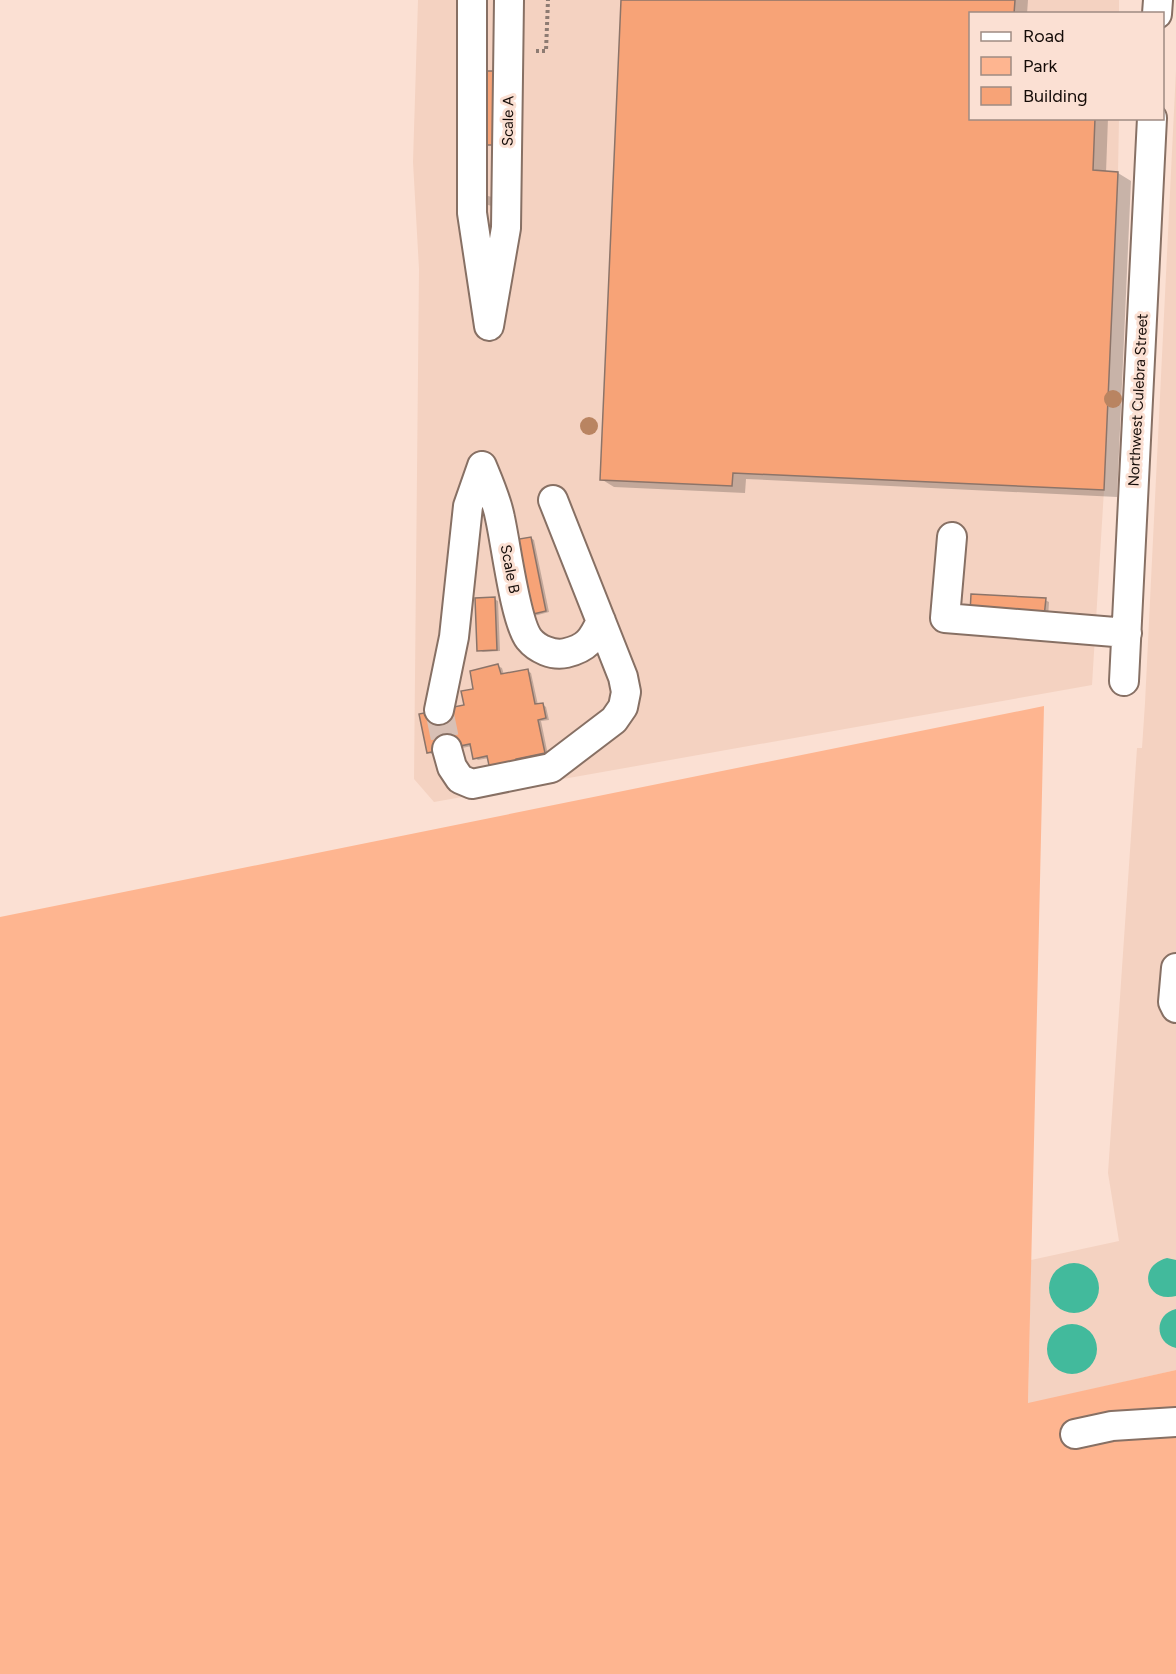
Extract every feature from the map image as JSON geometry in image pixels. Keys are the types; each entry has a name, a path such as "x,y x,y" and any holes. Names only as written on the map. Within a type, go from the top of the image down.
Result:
{"lane":[{"name":"Scale A","path":"472,0 472,213 489,326 506,228 509,0"},
{"name":"Northwest Culebra Street","path":"1124,681 1152,120"},
{"name":"Scale B","path":"439,710 454,637 468,506 482,466 500,515 521,622 529,639 543,650 561,654 579,650 593,638 601,621"},
{"path":"447,749 452,767 460,779 472,784 551,768 614,720 623,707 626,692 623,677 553,500"},
{"path":"952,537 945,618 1126,633"},
{"path":"1176,968 1173,1002 1176,1008"},
{"path":"1075,1434 1112,1426 1176,1422"}],"shaded area":[{"path":"418,0 1119,0 1119,12 969,12 969,120 1119,120 1104,490 1092,685 434,802 414,779 419,269 413,162"},
{"path":"1176,70 1176,1370 1028,1404 1031,1260 1119,1241 1108,1173 1137,748 1142,748 1145,703"}],"green space":[{"path":"1044,706 1028,1403 1176,1370 1176,1674 0,1674 0,917"}],"water":[{"path":"1167,1258 1176,1260 1176,1296 1158,1295 1149,1283 1148,1276 1151,1268 1157,1262"},
{"path":"1069,1263 1079,1263 1092,1270 1099,1283 1099,1293 1092,1306 1079,1313 1069,1313 1060,1309 1053,1302 1049,1293 1049,1283 1053,1274 1060,1267"},
{"path":"1176,1309 1176,1348 1164,1340 1160,1328 1164,1316"},
{"path":"1067,1324 1077,1324 1090,1331 1097,1344 1097,1354 1090,1367 1077,1374 1067,1374 1058,1370 1051,1363 1047,1354 1047,1344 1051,1335 1058,1328"}],"building":[{"path":"621,0 1015,0 1014,12 969,12 969,120 1095,120 1093,170 1118,172 1104,490 733,473 732,486 600,480"},
{"path":"482,71 500,71 499,145 482,145"},
{"path":"531,537 546,611 529,615 513,540"},
{"path":"971,594 1046,598 1044,617 970,613"},
{"path":"495,597 497,650 477,651 475,598"},
{"path":"498,664 501,674 528,669 535,704 543,703 546,718 538,720 545,753 516,759 517,764 490,770 487,756 473,759 470,744 427,753 419,714 464,705 461,691 473,689 470,671"}],"tunnel":[{"path":"439,710 447,749"}]}
